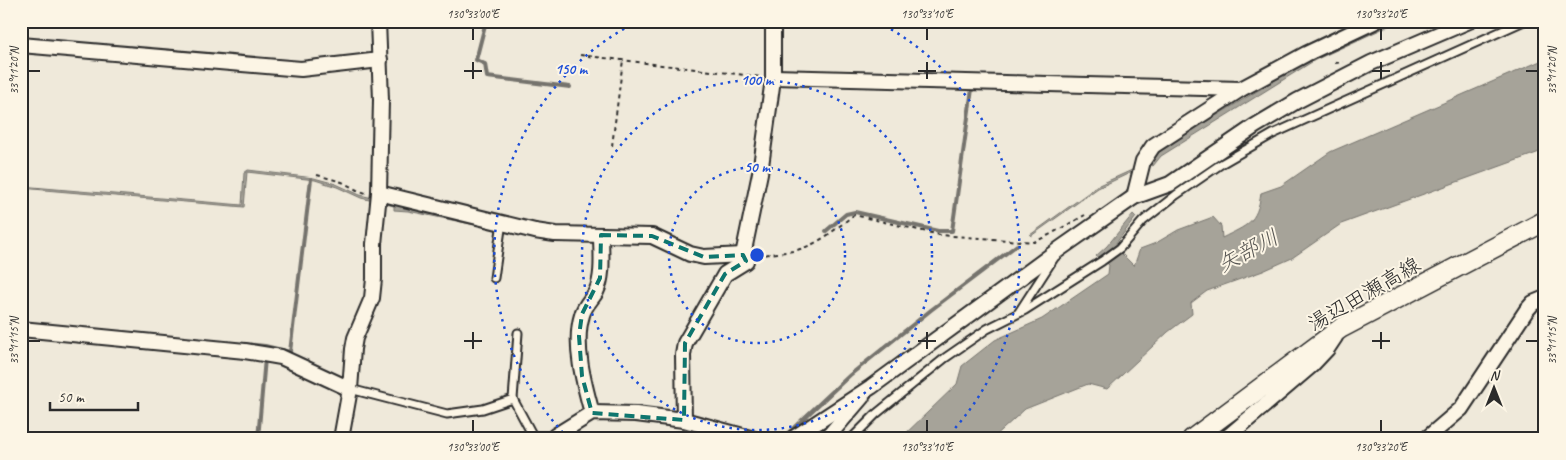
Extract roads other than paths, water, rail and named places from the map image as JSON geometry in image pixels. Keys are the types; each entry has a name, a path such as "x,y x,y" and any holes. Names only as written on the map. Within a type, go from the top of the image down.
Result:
{"main road":[{"name":"湯辺田瀬高線","path":"1192,439 1340,328 1545,221"}],"street":[{"path":"340,439 350,389 355,338 372,298 374,279 381,100 378,21"},
{"path":"684,420 683,355 685,343 725,274 744,258 760,173 774,78 774,21"},
{"path":"1134,197 1143,161 1153,146 1242,89 1306,54 1376,21"},
{"path":"792,439 871,387 1134,197 1170,184 1255,126 1297,101 1371,63 1469,21"},
{"path":"21,45 301,69 380,60"},
{"path":"774,78 1242,89"},
{"path":"378,194 555,234 652,236 690,254 704,257 744,258"},
{"path":"592,413 582,376 579,336 582,314 596,291 600,278 601,235"},
{"path":"1426,439 1461,409 1526,311 1533,303 1545,298"},
{"path":"1225,439 1312,366 1327,349 1340,328"},
{"path":"21,329 245,351 281,357 350,389"},
{"path":"826,439 871,387"},
{"path":"555,437 592,413 636,414 684,420 754,439"}],"lane":[{"path":"851,439 876,414 945,358 987,329 1018,314 1102,261 1120,248 1143,221 1176,195 1221,164 1272,134 1524,21"},
{"path":"494,278 502,222"},
{"path":"1018,314 1061,248"},
{"path":"518,332 513,399 533,436 555,437"},
{"path":"350,389 447,414 483,410 513,399"}],"water":[{"path":"1393,21 1399,21 1315,60 1161,156 1153,166 1149,164 1155,155 1204,123 1315,56"},
{"name":"矢部川","path":"1545,59 1545,150 1341,224 1292,258 1263,271 1207,291 1191,303 1192,314 1168,332 1107,389 1088,384 1025,409 992,439 900,439 957,384 962,366 995,340 1042,319 1108,274 1109,265 1096,256 1107,246 1133,214 1136,217 1116,243 1122,254 1134,266 1140,249 1156,243 1178,230 1213,217 1221,226 1222,238 1249,222 1257,211 1261,193 1281,186 1330,152"},
{"path":"248,170 314,178 336,184 360,195 495,227 495,229 408,211 394,210 394,206 361,198 315,180 247,172 244,207 21,188 21,186 242,205 244,173"},
{"path":"1132,170 1132,172 1098,188 1030,235 1099,185"}],"waterway":[{"path":"481,21 485,25 476,60 485,64 487,77 570,87"},
{"path":"1303,48 1359,21"},
{"path":"826,231 846,214 855,212 938,231 952,231 972,89"},
{"path":"244,344 265,346 290,352 311,179"},
{"path":"786,435 850,375 931,310 1017,245"},
{"path":"258,439 265,358"}]}
